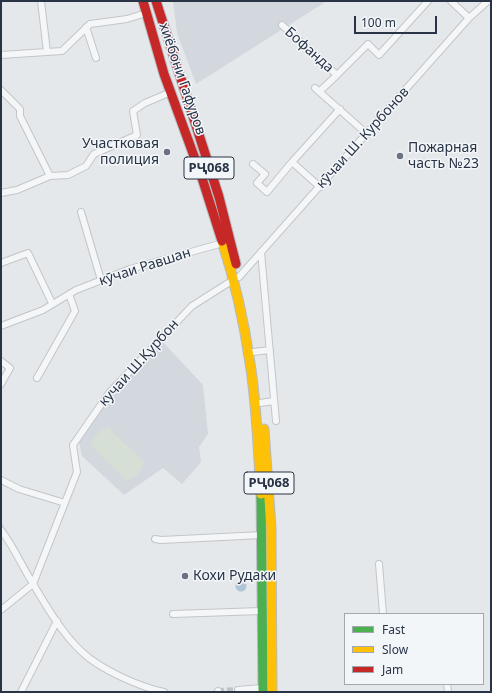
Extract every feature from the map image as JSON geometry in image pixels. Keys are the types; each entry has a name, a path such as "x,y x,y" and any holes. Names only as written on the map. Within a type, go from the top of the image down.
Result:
{"highway":[{"name":"хиёбони Гафуров","path":"143,1 164,74 202,178 236,278"},
{"name":"РҶ068","path":"156,1 176,70 229,234 250,363 255,405 262,497 262,690"},
{"path":"164,74 176,70"},
{"name":"РҶ068","path":"236,278 253,352 267,456 270,495 272,692"}],"street":[{"path":"41,1 48,52"},
{"name":"Бофанда","path":"367,134 318,90 337,75 368,44 380,55 428,1"},
{"path":"451,1 469,18"},
{"name":"кӯчаи Ш. Курбонов","path":"236,278 320,187 469,18 488,1"},
{"path":"1,55 62,51 88,25 127,19 146,13"},
{"path":"88,25 96,58"},
{"name":"Бофанда","path":"282,25 337,75"},
{"path":"1,90 20,109 20,116 50,176"},
{"path":"1,193 17,190 50,176 68,175 86,166 94,154 137,135 133,111 145,103 171,92"},
{"path":"253,164 266,174 258,183 267,192 340,109"},
{"path":"292,162 320,187"},
{"path":"81,212 101,280"},
{"name":"кӯчаи Равшан","path":"1,326 42,310 69,294 130,269 223,243"},
{"path":"261,252 276,421"},
{"path":"1,264 28,253 52,303"},
{"name":"кучаи Ш.Қурбон","path":"1,610 33,584 77,472 73,445 109,393 192,306 236,278"},
{"path":"37,378 75,311 69,294"},
{"path":"253,352 270,350"},
{"path":"1,361 10,368 1,384"},
{"path":"260,403 274,401"},
{"path":"1,480 19,489 65,503"},
{"path":"1,530 57,622 82,653 128,680 164,692"},
{"path":"155,539 161,540 262,535"},
{"path":"379,564 383,613"},
{"path":"173,614 261,611"},
{"path":"21,692 57,622"},
{"path":"238,690 262,690"}],"shaded area":[{"path":"173,1 327,1 196,84 177,33"},
{"path":"162,341 203,385 208,434 199,447 201,462 182,484 163,468 124,495 82,456 79,442 115,389"},
{"path":"108,427 144,462 135,477 126,480 91,446 96,434"}],"water":[{"path":"241,580 245,582 247,586 245,590 241,592 237,590 235,586 237,582"}],"waterway":[{"path":"1,524 5,531"},
{"path":"19,553 31,574"}],"tunnel":[{"path":"218,691 238,690"}],"traffic: fast":[{"path":"261,494 263,692"}],"traffic: slow":[{"path":"222,241 239,302 250,363 256,412 261,494"},
{"path":"264,429 271,527 272,692"}],"traffic: jam":[{"path":"143,1 164,74 202,178 222,241"},
{"path":"156,1 219,197 236,264"}],"place":[{"name":"Участковая полиция","path":"167,152"},
{"name":"Пожарная часть №23","path":"400,156"},
{"name":"Кохи Рудаки","path":"185,576"}]}
